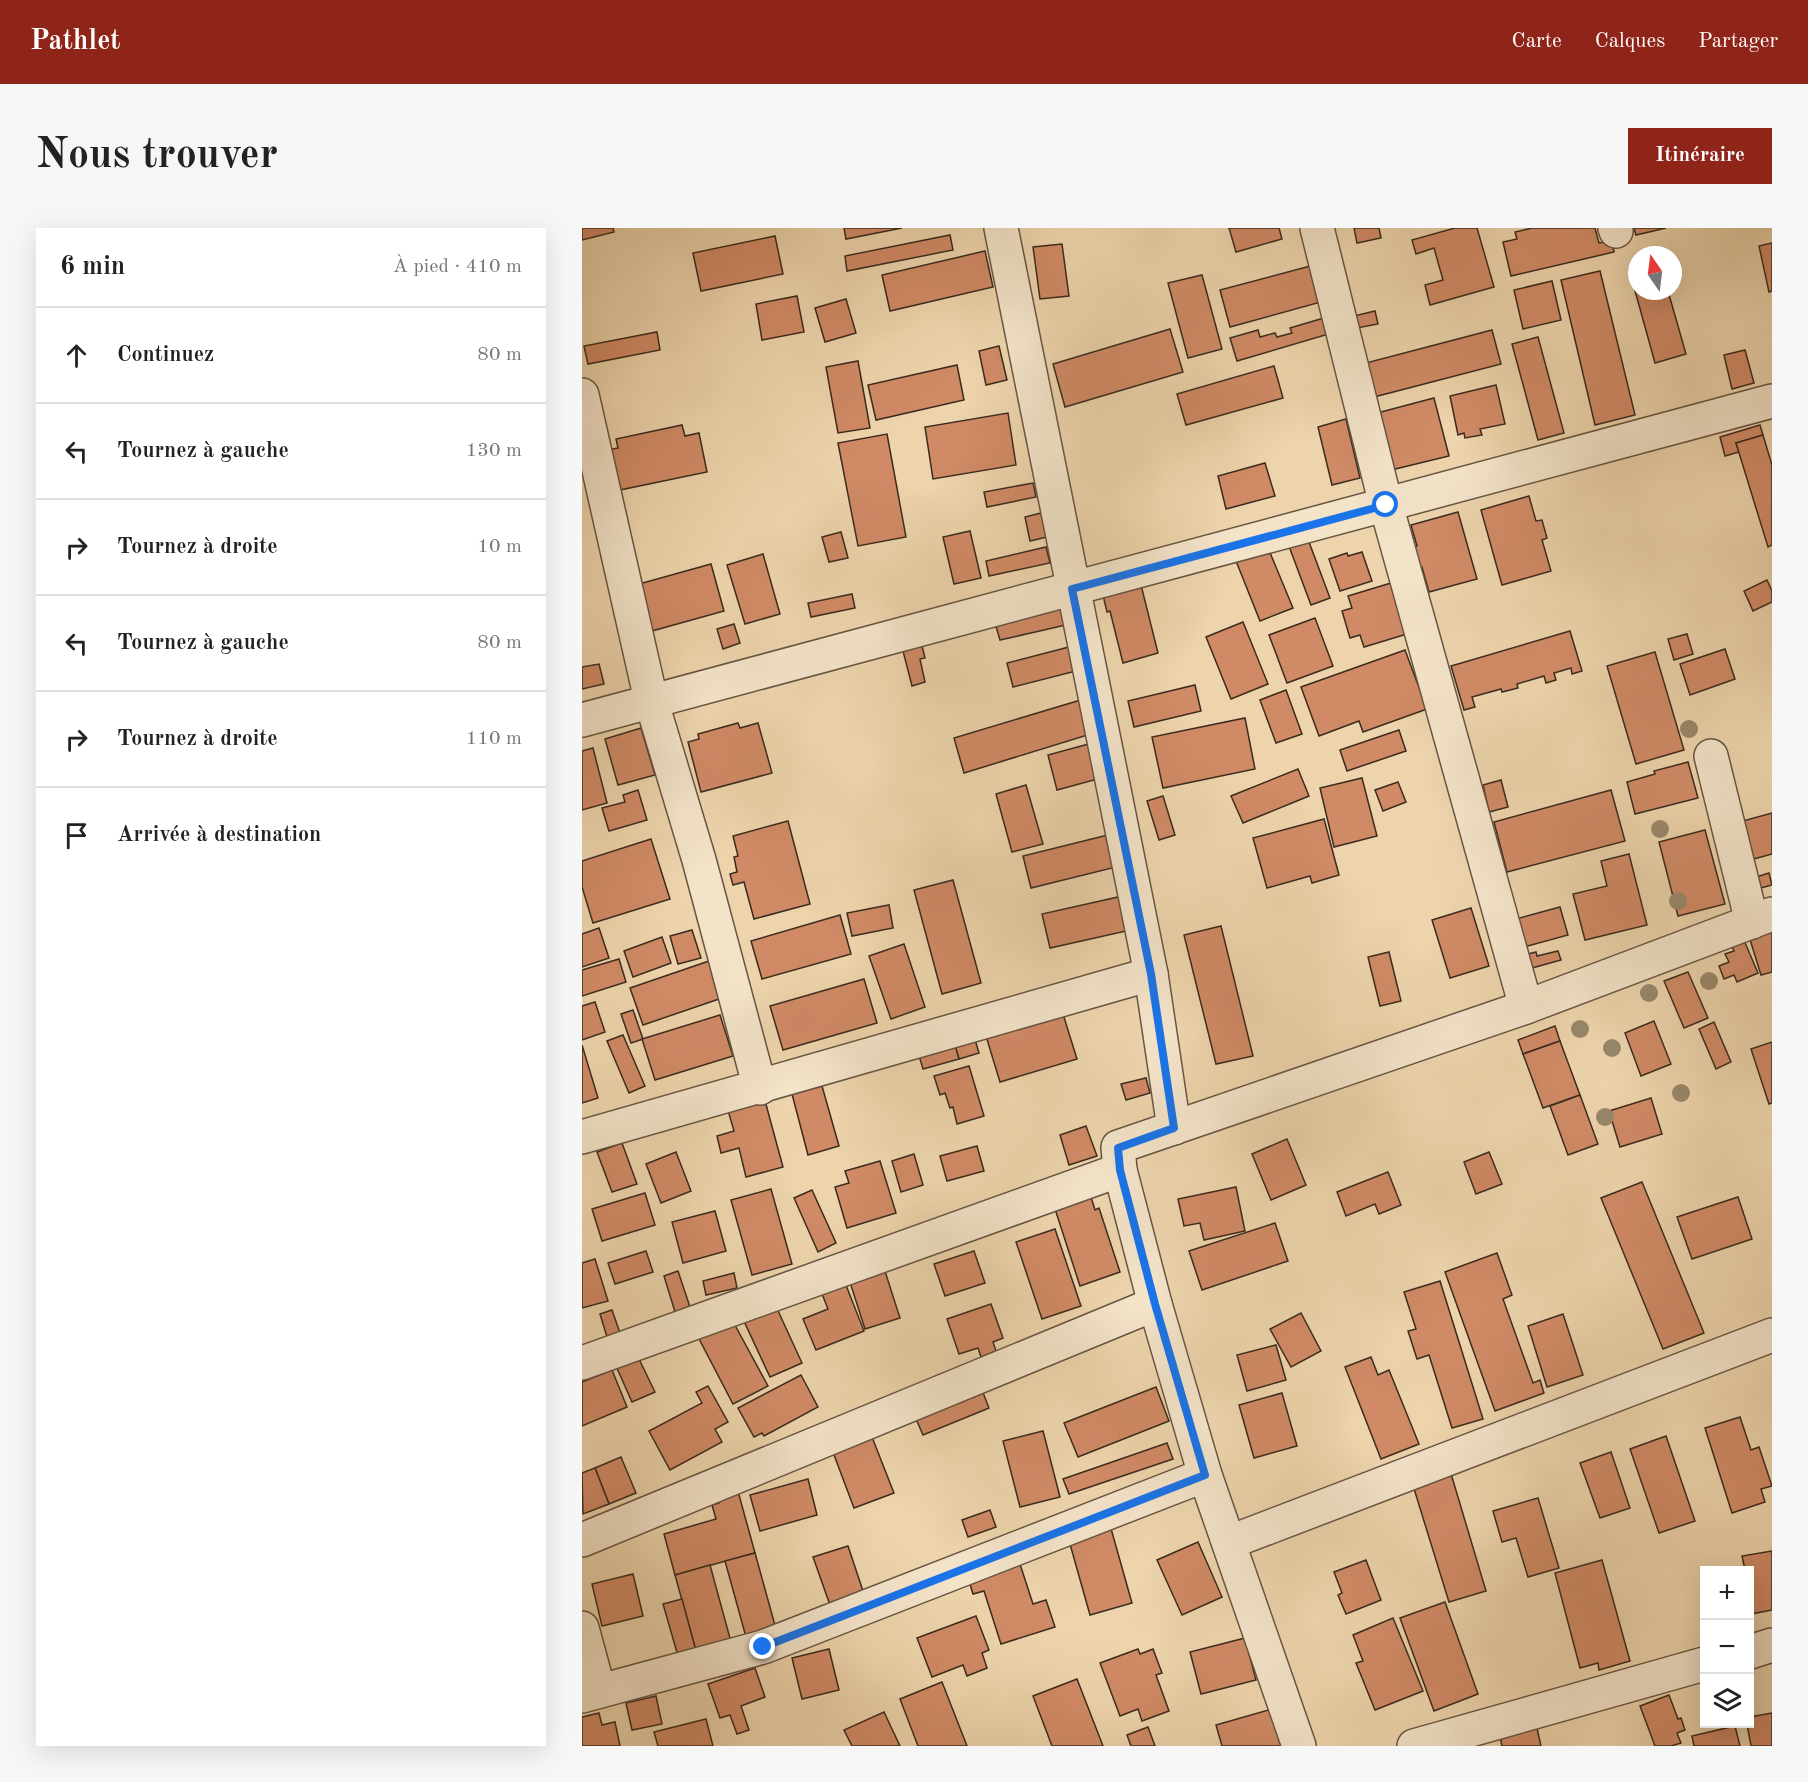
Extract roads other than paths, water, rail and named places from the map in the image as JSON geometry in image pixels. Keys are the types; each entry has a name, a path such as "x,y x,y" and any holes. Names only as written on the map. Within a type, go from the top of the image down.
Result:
{"street":[{"path":"1000,228 1151,974 1174,1128"},
{"path":"1317,228 1386,505 1526,1007"},
{"path":"582,395 651,700 699,860 760,1088"},
{"path":"582,720 1772,401"},
{"path":"1299,1746 1205,1475 1155,1304 1120,1170 1118,1148 1526,1007 1762,918 1711,756"},
{"path":"582,1137 760,1088 1151,974"},
{"path":"582,1363 1120,1170"},
{"path":"582,1540 1155,1304"},
{"path":"1230,1542 1772,1335"},
{"path":"582,1629 590,1694 763,1647 1205,1475"},
{"path":"1754,1650 1772,1645"},
{"path":"1414,1746 1700,1665"}]}
